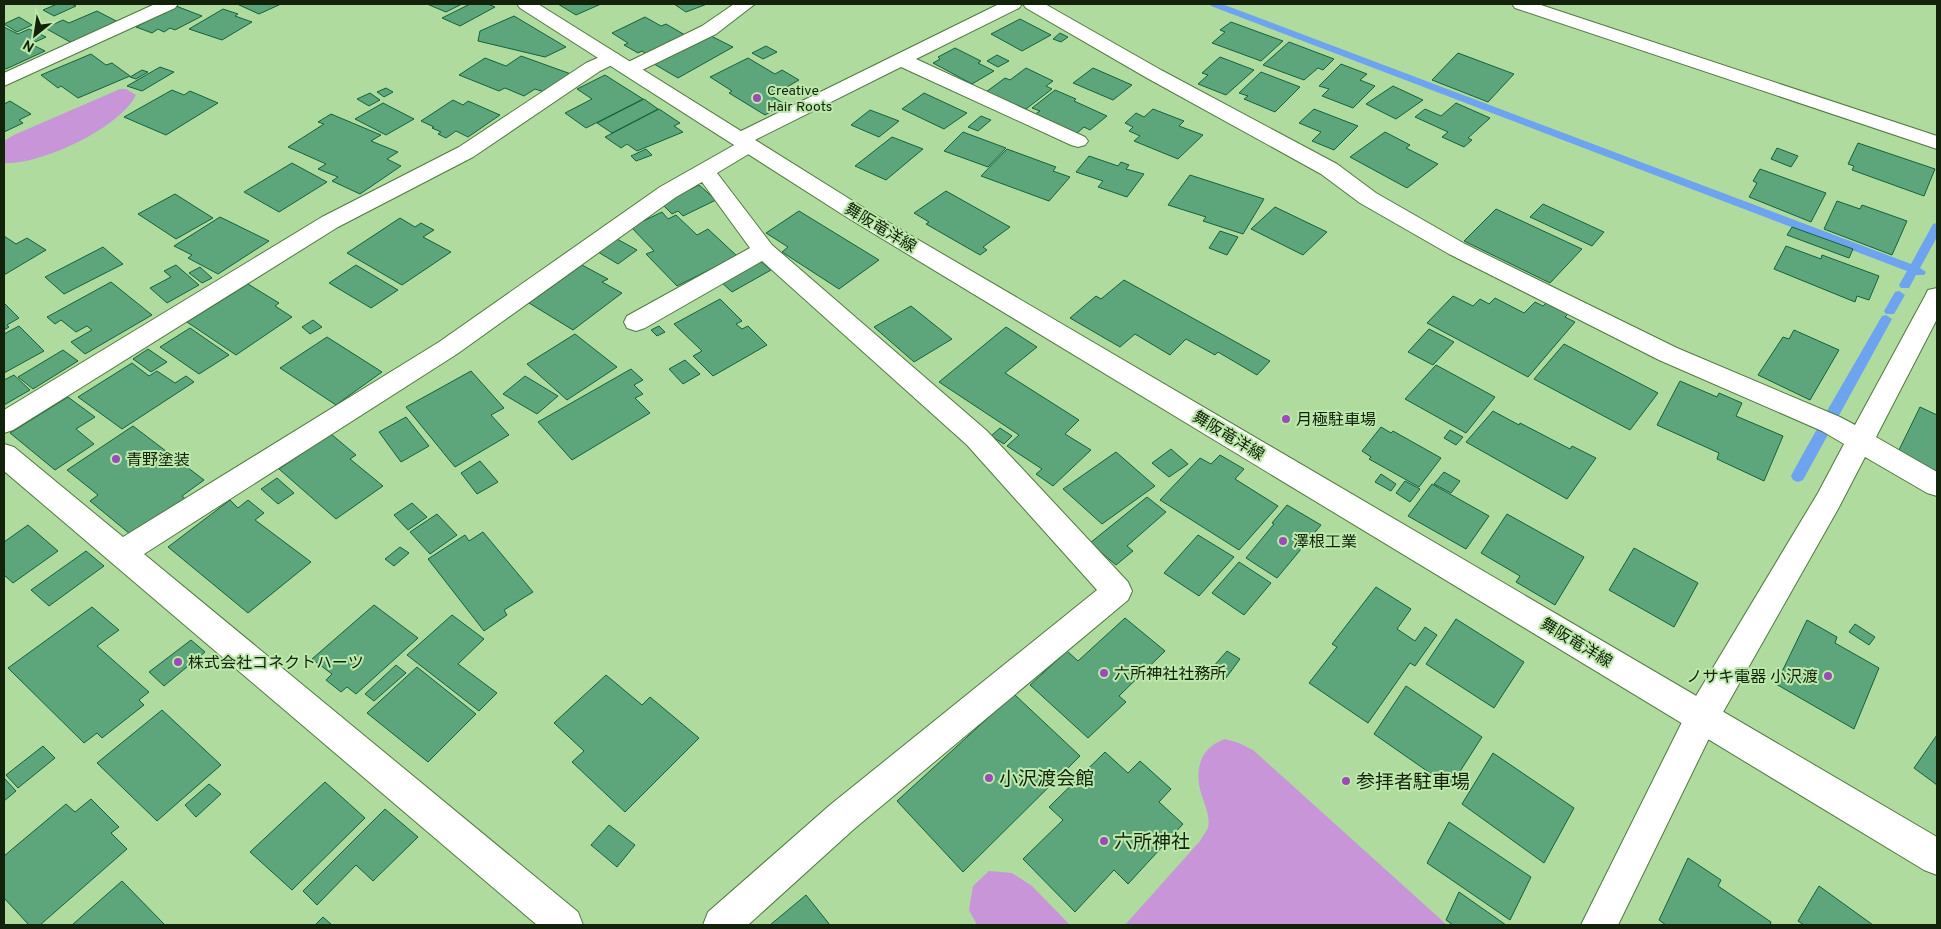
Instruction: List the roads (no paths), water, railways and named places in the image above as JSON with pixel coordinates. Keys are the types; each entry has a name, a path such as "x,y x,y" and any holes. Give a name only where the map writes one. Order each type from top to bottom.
{"street":[{"path":"131,4 149,13"},
{"path":"4,80 169,4"},
{"name":"舞阪竜洋線","path":"526,4 856,213 1937,857"},
{"path":"4,423 330,222 466,152 593,67 620,63 709,30 746,4"},
{"path":"122,554 144,538 448,348 668,192 703,172 745,142 902,58 1013,4"},
{"path":"1032,4 1154,74 1329,168 1368,198 1457,249 1668,354 1830,424 1937,485"},
{"path":"1521,4 1937,143"},
{"path":"902,58 917,68 1078,141"},
{"path":"703,172 713,180 764,250 977,438 1117,591 842,817 721,925"},
{"path":"636,322 764,250"},
{"path":"1599,925 1702,717 1828,501 1937,296"},
{"path":"4,455 565,925"}],"waterway":[{"path":"1214,4 1914,270"},
{"path":"1914,270 1937,227"},
{"path":"1905,285 1914,270"},
{"path":"1914,270 1920,272"},
{"path":"1890,311 1899,295"},
{"path":"1832,415 1886,319"},
{"path":"1798,476 1823,431"}],"place":[{"name":"Creative Hair Roots","path":"757,98"},
{"name":"月極駐車場","path":"1286,419"},
{"name":"青野塗装","path":"116,459"},
{"name":"澤根工業","path":"1283,541"},
{"name":"株式会社コネクトハーツ","path":"178,662"},
{"name":"六所神社社務所","path":"1104,673"},
{"name":"ノサキ電器 小沢渡","path":"1828,676"},
{"name":"小沢渡会館","path":"989,778"},
{"name":"参拝者駐車場","path":"1346,781"},
{"name":"六所神社","path":"1104,841"}]}
